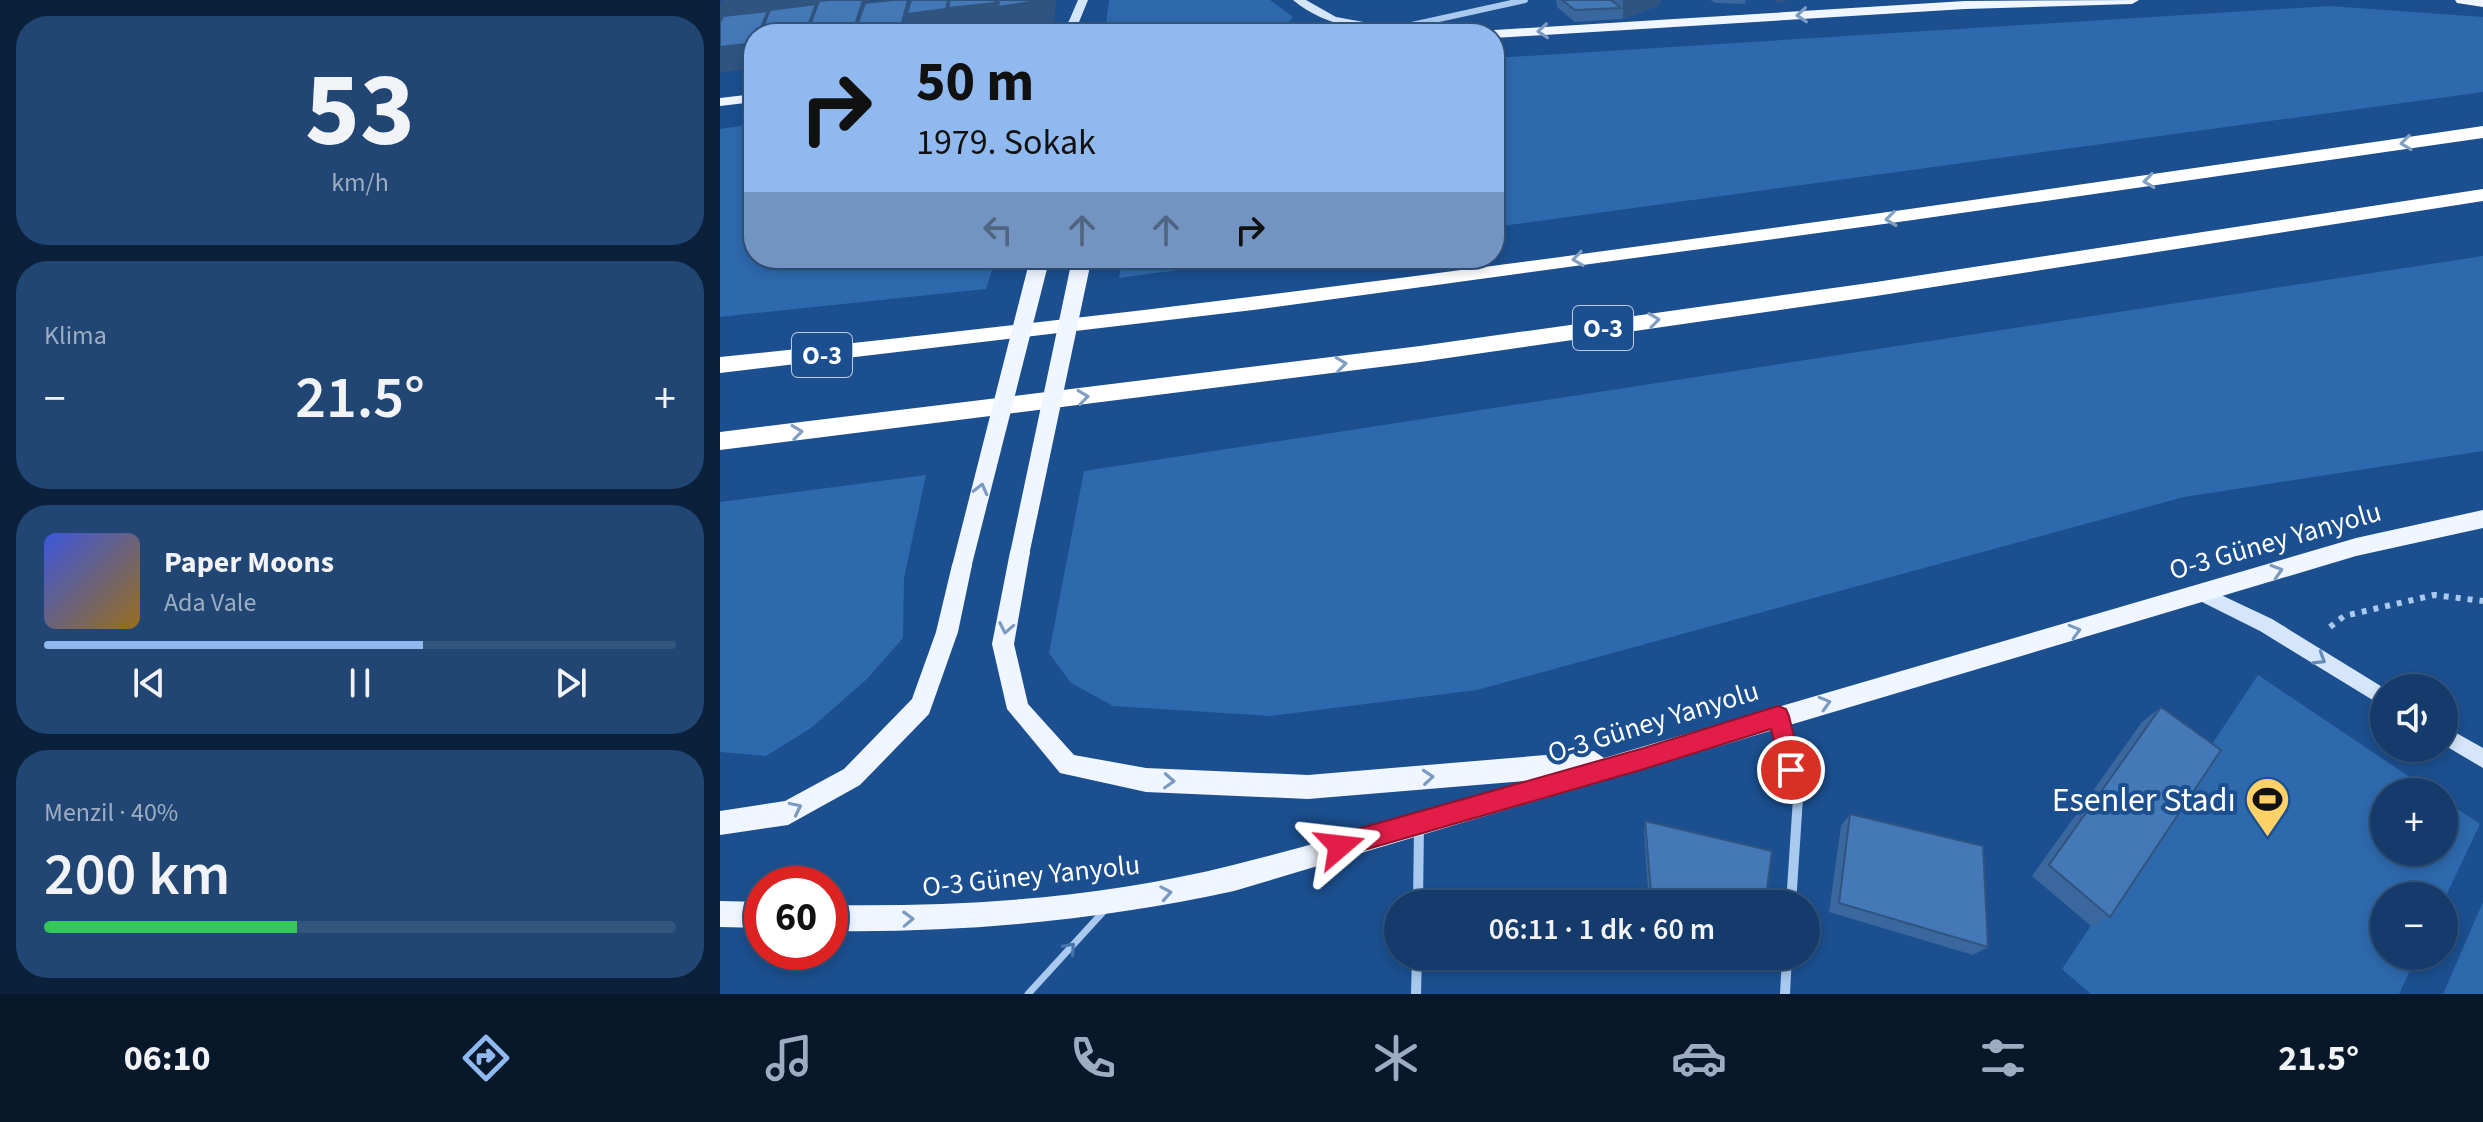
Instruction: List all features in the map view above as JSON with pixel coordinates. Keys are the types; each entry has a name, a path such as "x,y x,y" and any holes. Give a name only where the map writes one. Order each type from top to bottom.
{"highway":[{"name":"O-3","path":"720,365 1165,315 1938,212 2483,132"},
{"name":"O-3","path":"720,441 1436,352 1876,289 2483,195"}],"main road":[{"path":"1072,24 1083,0"},
{"path":"1298,0 1333,20 1352,24"},
{"path":"1504,33 1962,2 2132,0"},
{"path":"2462,0 2483,3"},
{"path":"720,102 744,99"},
{"path":"720,823 788,813 852,777 921,706 947,632 1037,268"},
{"path":"1080,268 1003,644 1018,709 1068,765 1146,780 1308,787 1644,759"},
{"name":"O-3 Güney Yanyolu","path":"848,918 905,920 1112,902 1234,878 2356,547 2483,519"},
{"path":"2202,594 2266,625 2370,689"},
{"path":"2458,744 2483,759"},
{"path":"720,914 744,915"}],"street":[{"path":"1420,24 1525,0"},
{"path":"1778,716 1798,798 1792,890"},
{"path":"1418,890 1419,822"},
{"path":"1416,994 1417,970"},
{"path":"1785,994 1786,970"}],"lane":[{"path":"1028,994 1112,902"}],"path":[{"path":"2326,635 2331,624 2344,616 2434,595 2483,601"}],"shaded area":[{"path":"1109,0 1270,0 1293,17 1288,23 1273,24 1106,24"},
{"path":"2329,6 2483,17 2483,92 1504,226 1504,57"},
{"path":"744,125 744,268 993,268 986,289 720,317 720,129"},
{"path":"2483,256 2483,451 2184,497 1477,690 1270,716 1113,706 1071,683 1049,653 1084,471"},
{"path":"1121,268 1194,268 1119,278"},
{"path":"926,475 904,578 903,638 867,679 811,728 766,756 720,752 720,502"},
{"name":"Esenler Stadı","path":"2258,675 2370,750 2370,762 2387,762 2411,778 2370,778 2370,866 2458,866 2458,809 2480,824 2453,882 2370,882 2370,970 2410,970 2399,994 2091,994 2062,969"},
{"path":"2483,902 2483,994 2443,994 2453,970 2458,970 2458,960"}],"building":[{"path":"863,0 855,24 811,24 819,1"},
{"path":"908,0 902,24 858,24 865,3"},
{"path":"911,0 948,0 946,9 907,14"},
{"path":"950,0 995,0 995,3 948,8"},
{"path":"999,0 1043,0 998,7"},
{"path":"1562,0 1611,0 1621,8 1575,10"},
{"path":"816,4 809,24 764,24 770,10"},
{"path":"768,11 762,24 744,24 744,44 720,47 723,16"},
{"path":"2161,707 2221,750 2110,917 2049,865"},
{"path":"1850,814 1983,846 1988,947 1839,903"},
{"path":"1645,821 1772,851 1767,890 1651,890"}],"place":[{"name":"Esenler Stadı","path":"2267,838"}],"route":[{"path":"1340,846 1644,759 1778,716 1791,770"}]}
